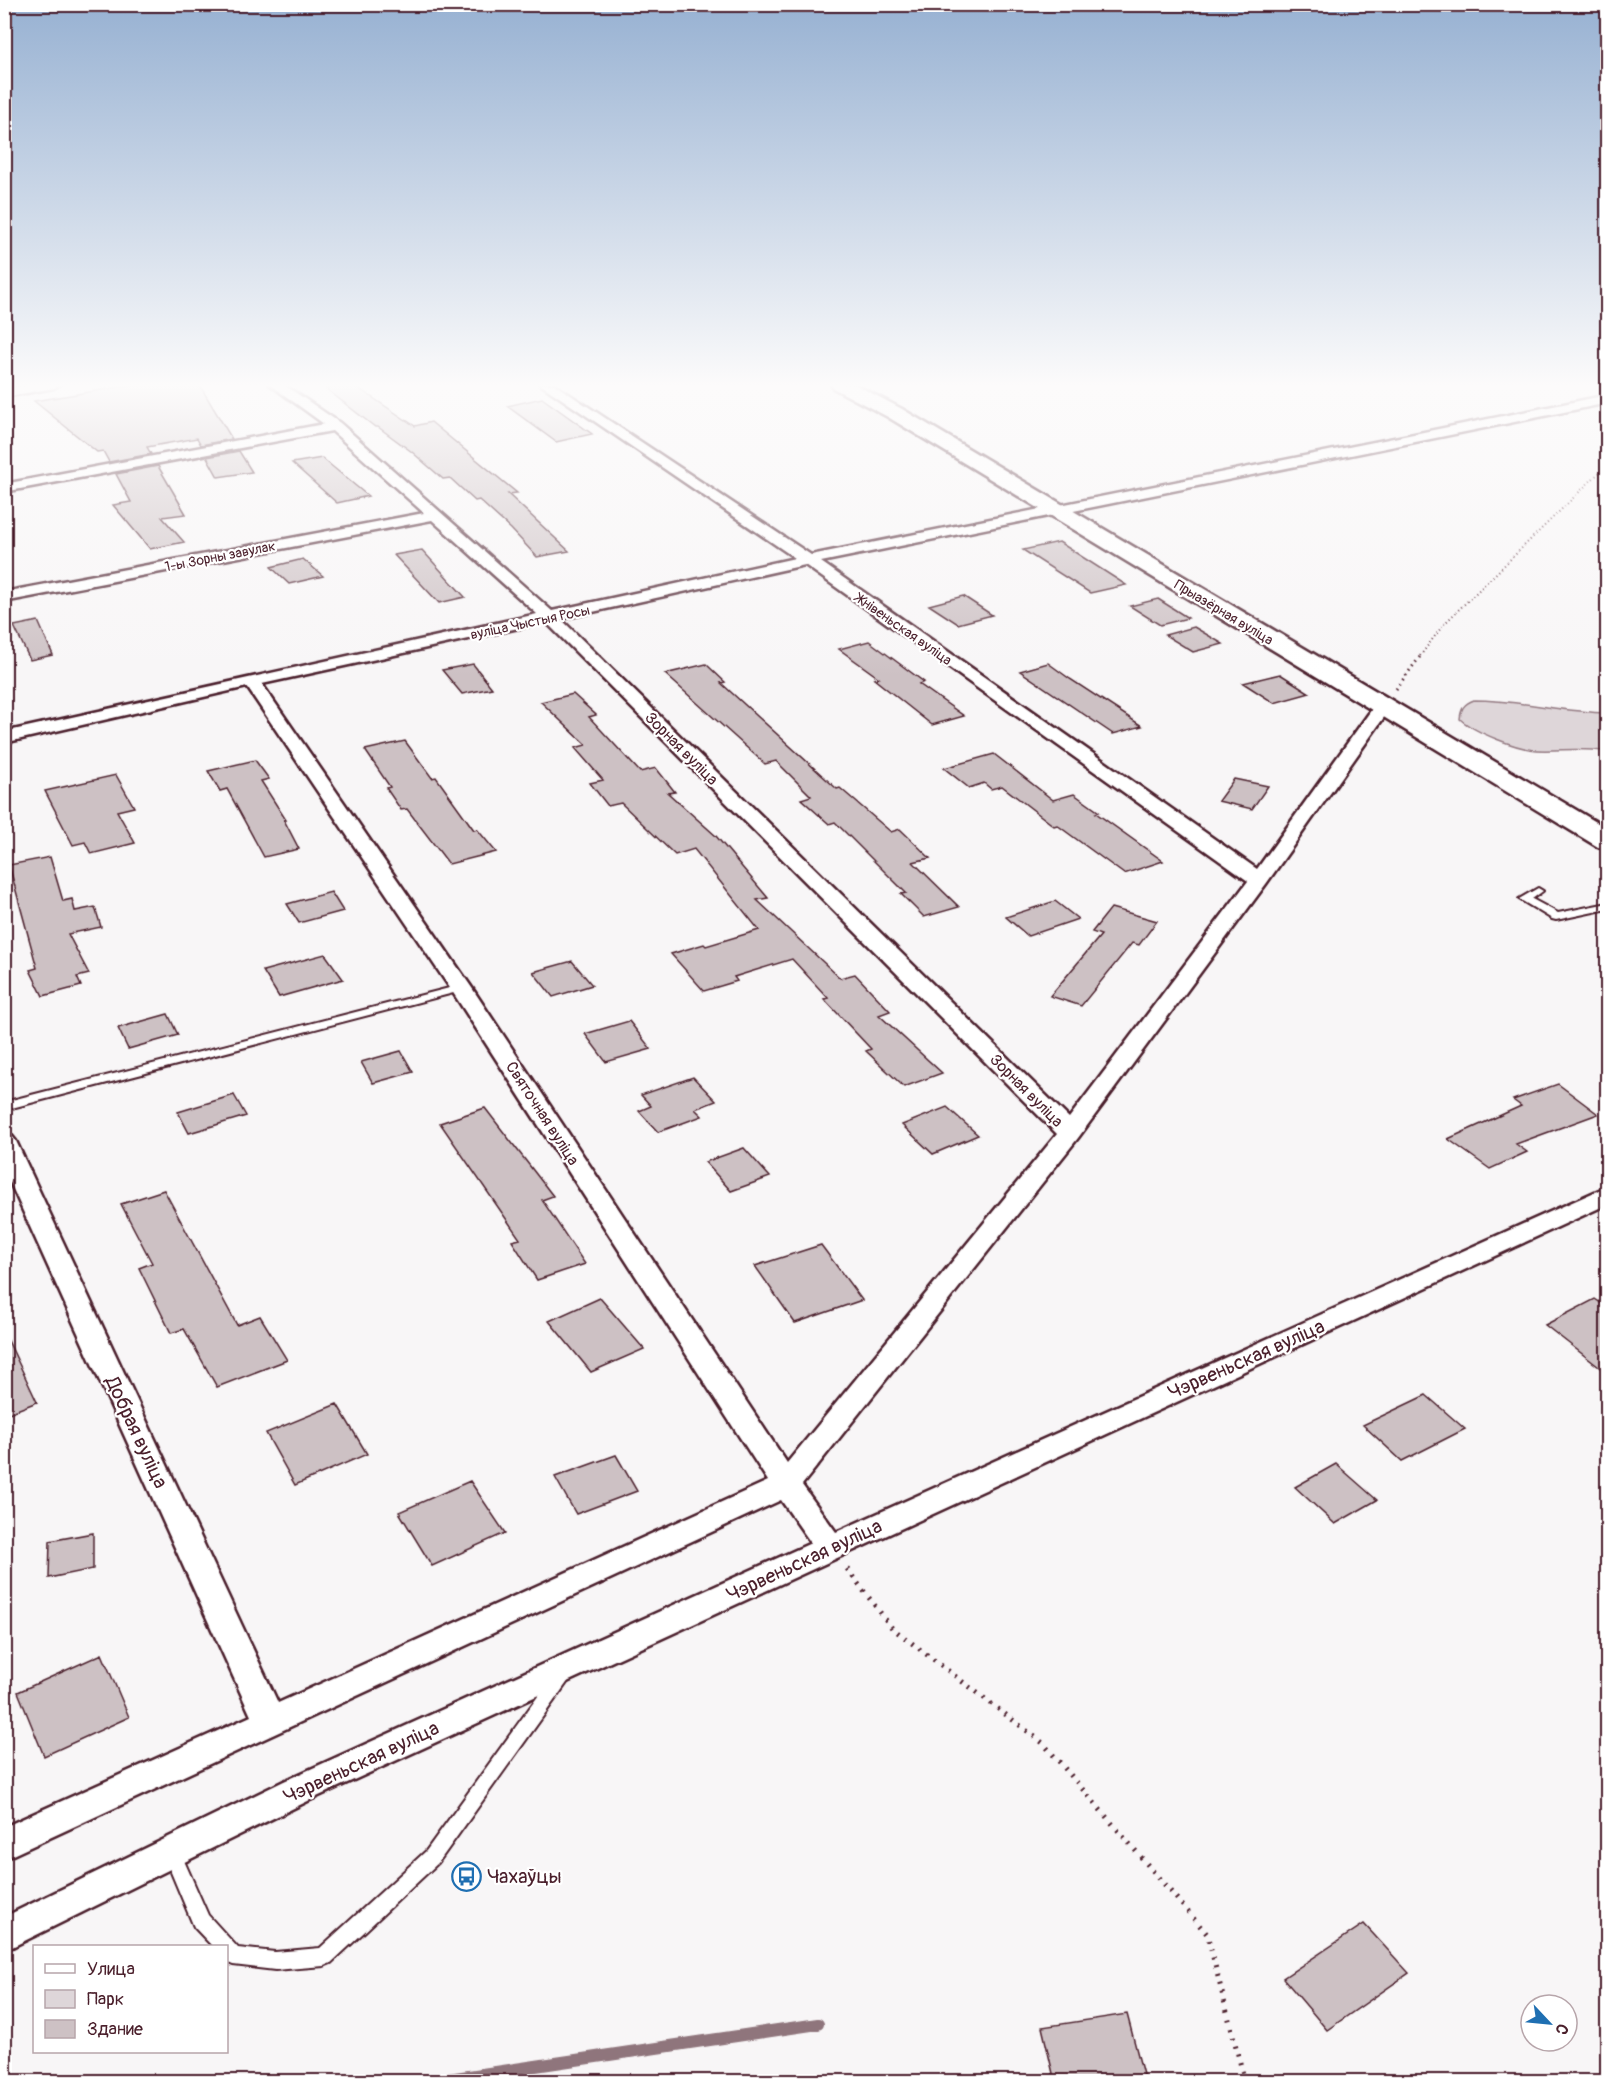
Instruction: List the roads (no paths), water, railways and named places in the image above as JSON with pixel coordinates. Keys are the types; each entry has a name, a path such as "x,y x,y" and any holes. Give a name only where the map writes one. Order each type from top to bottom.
{"street":[{"path":"4,488 40,481"},
{"name":"Зорная вуліца","path":"397,481 550,617 1070,1133"},
{"name":"Жнівеньская вуліца","path":"691,481 808,560 1259,880"},
{"name":"Прыазёрная вуліца","path":"1007,481 1608,841"},
{"name":"вуліца Чыстыя Росы","path":"4,738 251,681 808,560 1202,481"},
{"name":"1-ы Зорны завулак","path":"4,597 435,515"},
{"name":"Святочная вуліца","path":"251,681 461,988 786,1485 831,1548"},
{"path":"4,1844 786,1485 1070,1133 1259,880 1383,706"},
{"name":"Добрая вуліца","path":"4,1142 270,1722"},
{"name":"Чэрвеньская вуліца","path":"4,1935 296,1791 1608,1194"}],"lane":[{"path":"1538,891 1524,899 1556,917 1608,906"},
{"path":"4,1106 461,988"},
{"path":"228,1951 233,1956 275,1961 324,1957 432,1857 569,1667"},
{"path":"172,1853 201,1921 222,1945"}],"waterway":[{"path":"428,2082 818,2024"}],"place":[{"name":"Чахаўцы","path":"466,1876"}]}
